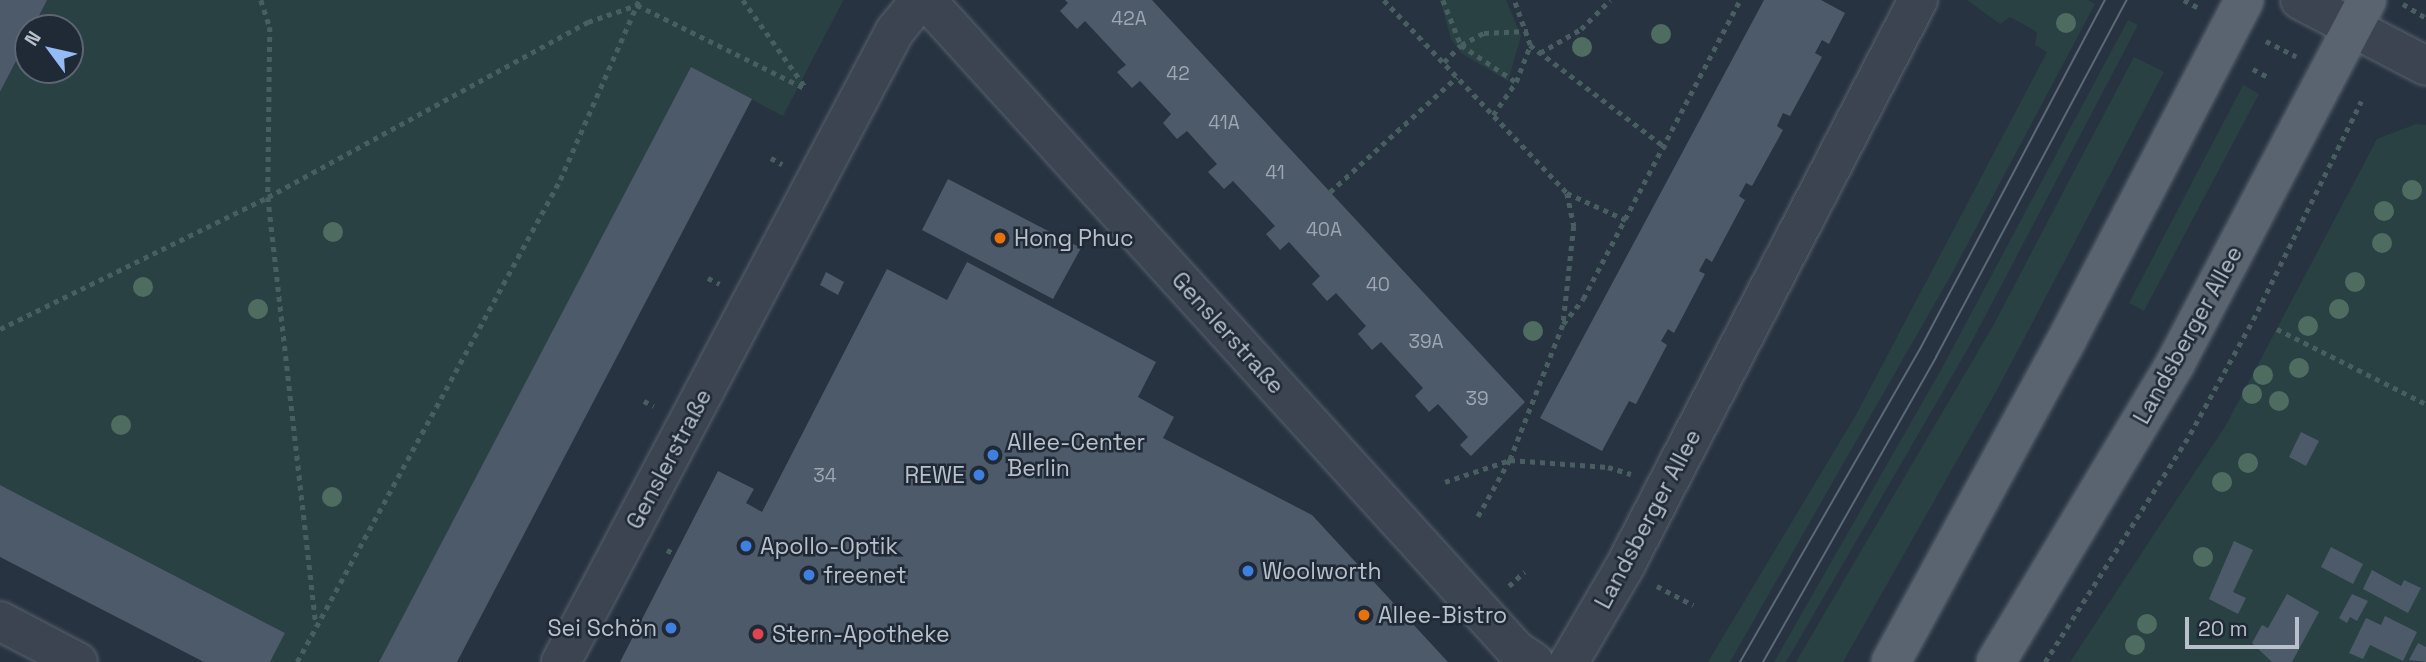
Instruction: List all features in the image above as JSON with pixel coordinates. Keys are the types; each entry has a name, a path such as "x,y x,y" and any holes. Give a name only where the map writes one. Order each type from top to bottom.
{"main road":[{"path":"1891,662 2064,345 2244,0"},
{"name":"Landsberger Allee","path":"1996,662 2176,362 2360,14"}],"street":[{"name":"Genslerstraße","path":"561,662 895,31 920,0"},
{"name":"Genslerstraße","path":"926,0 1516,650 1534,662"},
{"name":"Landsberger Allee","path":"1569,662 1624,568 1918,0"},
{"path":"2300,0 2360,14 2426,66"},
{"path":"0,621 78,662"}],"path":[{"path":"261,0 270,27 268,197 316,625"},
{"path":"0,329 268,197 588,22 638,2 806,89 743,0"},
{"path":"1384,0 1567,193 1626,220"},
{"path":"1443,0 1461,45 1516,82"},
{"path":"1493,115 1516,82 1530,45 1528,31 1514,0"},
{"path":"1541,53 1581,29 1610,0"},
{"path":"1563,325 1583,299 1666,148 1740,0"},
{"path":"2396,0 2426,18"},
{"path":"297,662 560,180 638,2"},
{"path":"1444,62 1461,45 1484,33 1528,31"},
{"path":"1530,45 1666,148"},
{"path":"2253,69 2268,77"},
{"path":"1331,192 1457,77"},
{"path":"2045,662 2190,433 2346,135"},
{"path":"1478,517 1510,460 1563,325 1574,226 1567,193"},
{"path":"2277,329 2426,404"},
{"path":"1445,482 1510,460 1608,467 1638,475"},
{"path":"667,550 675,554"},
{"path":"1411,622 1421,614"}],"green space":[{"path":"47,0 843,0 783,116 692,68 379,662 270,662 285,633 0,485 0,92 14,65 14,84 84,84 84,14 40,14"},
{"path":"1440,0 1506,0 1521,36 1508,81 1461,53 1451,39"},
{"path":"1967,0 2088,0 2095,4 1951,275 1730,662 1708,662 1857,413 2047,52 2035,45 2037,32 2010,17 2000,24"},
{"path":"2128,20 2138,25 1970,345 1786,662 1774,662 1942,368"},
{"path":"2134,57 2164,72 1998,388 1843,662 1796,662 1993,326"},
{"path":"2243,85 2259,94 2144,311 2129,303"},
{"path":"2416,124 2426,125 2426,662 2070,662 2226,425 2377,139"}],"building":[{"path":"0,0 47,0 40,14 14,14 14,65 0,92"},
{"path":"1065,0 1152,0 1525,402 1471,456 1460,445 1468,437 1438,404 1429,412 1415,396 1423,388 1381,342 1372,350 1358,334 1366,326 1336,293 1327,301 1312,284 1320,276 1289,242 1280,250 1266,234 1275,226 1233,181 1224,189 1208,172 1217,164 1187,131 1177,139 1163,123 1171,114 1140,81 1132,88 1117,72 1126,65 1085,21 1077,29 1060,11 1068,3"},
{"path":"1764,0 1821,0 1845,13 1829,44 1822,40 1815,53 1822,57 1790,116 1783,113 1777,126 1783,130 1752,186 1746,183 1739,196 1745,200 1712,262 1706,258 1699,271 1705,274 1674,333 1668,329 1661,341 1667,345 1636,404 1629,401 1602,451 1540,418"},
{"path":"691,67 752,99 457,662 379,662"},
{"path":"948,179 1081,248 1053,299 922,230"},
{"name":"Allee-Center Berlin","path":"967,262 1156,362 1138,397 1174,417 1163,438 1312,515 1448,662 620,662 718,471 754,489 746,503 762,512 887,269 947,300"},
{"path":"826,272 844,282 838,295 820,285"},
{"path":"2301,432 2319,441 2306,466 2289,457"},
{"path":"0,485 285,633 270,662 204,662 0,557"},
{"path":"2234,541 2253,550 2233,592 2246,598 2238,614 2209,599"},
{"path":"2331,547 2363,564 2353,584 2321,567"},
{"path":"2372,570 2401,586 2404,580 2421,588 2408,613 2363,589"},
{"path":"2287,594 2319,612 2292,662 2272,662 2252,643 2262,625 2268,628"},
{"path":"2352,594 2368,601 2357,621 2350,617 2347,623 2339,618"},
{"path":"2385,616 2417,632 2403,661 2370,645 2363,659 2349,653 2366,618 2381,625"},
{"path":"2418,643 2426,647 2426,662 2409,660"}],"tram line":[{"path":"1740,662 1920,349 2105,0"},
{"path":"1763,662 1936,357 2127,0"}],"place":[{"name":"Hong Phuc","path":"1000,238"},
{"name":"Allee-Center Berlin","path":"993,455"},
{"name":"REWE","path":"979,475"},
{"name":"Apollo-Optik","path":"746,546"},
{"name":"Woolworth","path":"1248,571"},
{"name":"freenet","path":"809,575"},
{"name":"Allee-Bistro","path":"1364,615"},
{"name":"Sei Schön","path":"671,628"},
{"name":"Stern-Apotheke","path":"758,634"}]}
